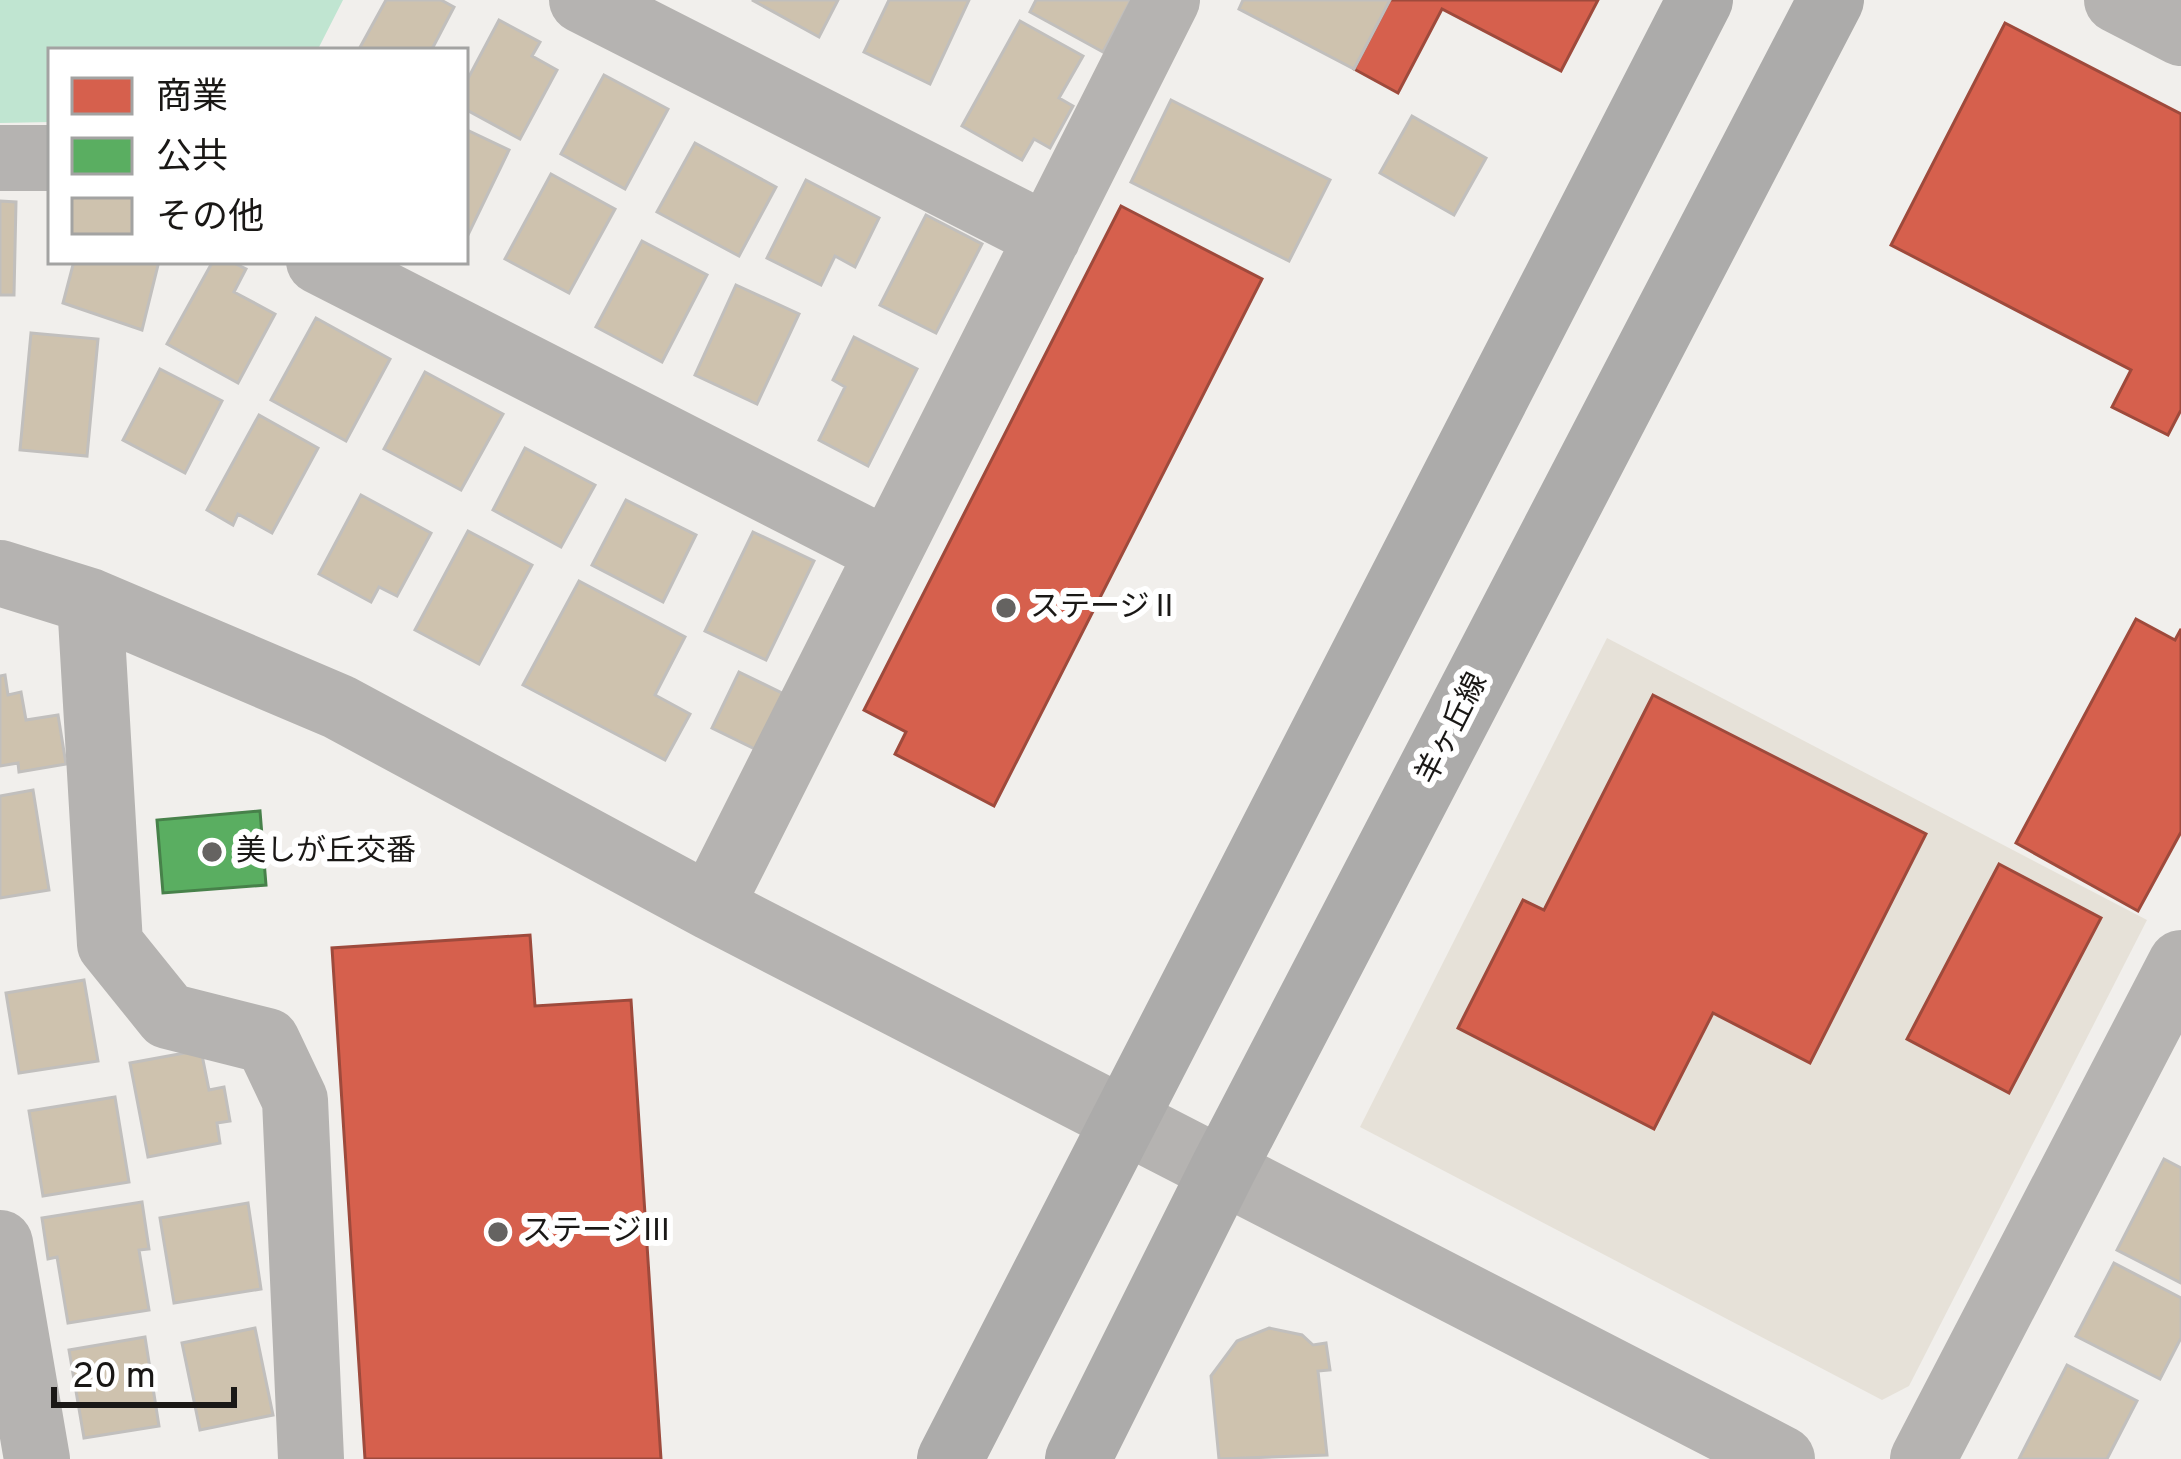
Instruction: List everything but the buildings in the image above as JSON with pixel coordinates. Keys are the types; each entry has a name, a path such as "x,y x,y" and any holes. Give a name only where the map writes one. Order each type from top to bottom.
{"main road":[{"path":"950,1459 1700,0"},
{"name":"羊ヶ丘線","path":"1078,1459 1223,1168 1832,0"}],"street":[{"path":"582,0 1048,237"},
{"path":"710,907 885,550 1167,0"},
{"path":"2117,0 2181,33"},
{"path":"0,158 48,158"},
{"path":"325,264 885,550"},
{"path":"0,573 90,602 339,707 710,907 1782,1459"},
{"path":"90,602 110,944 167,1016 267,1041 296,1100 310,1459"},
{"path":"1923,1459 2181,963"},
{"path":"0,1243 37,1459"}],"shaded area":[{"path":"1607,638 2147,920 1909,1386 1882,1400 1360,1127"}],"green space":[{"path":"0,0 343,0 319,48 48,48 48,122 0,123"}],"place":[{"name":"ステージⅡ","path":"1006,608"},
{"name":"美しが丘交番","path":"212,852"},
{"name":"ステージⅢ","path":"498,1232"}]}
